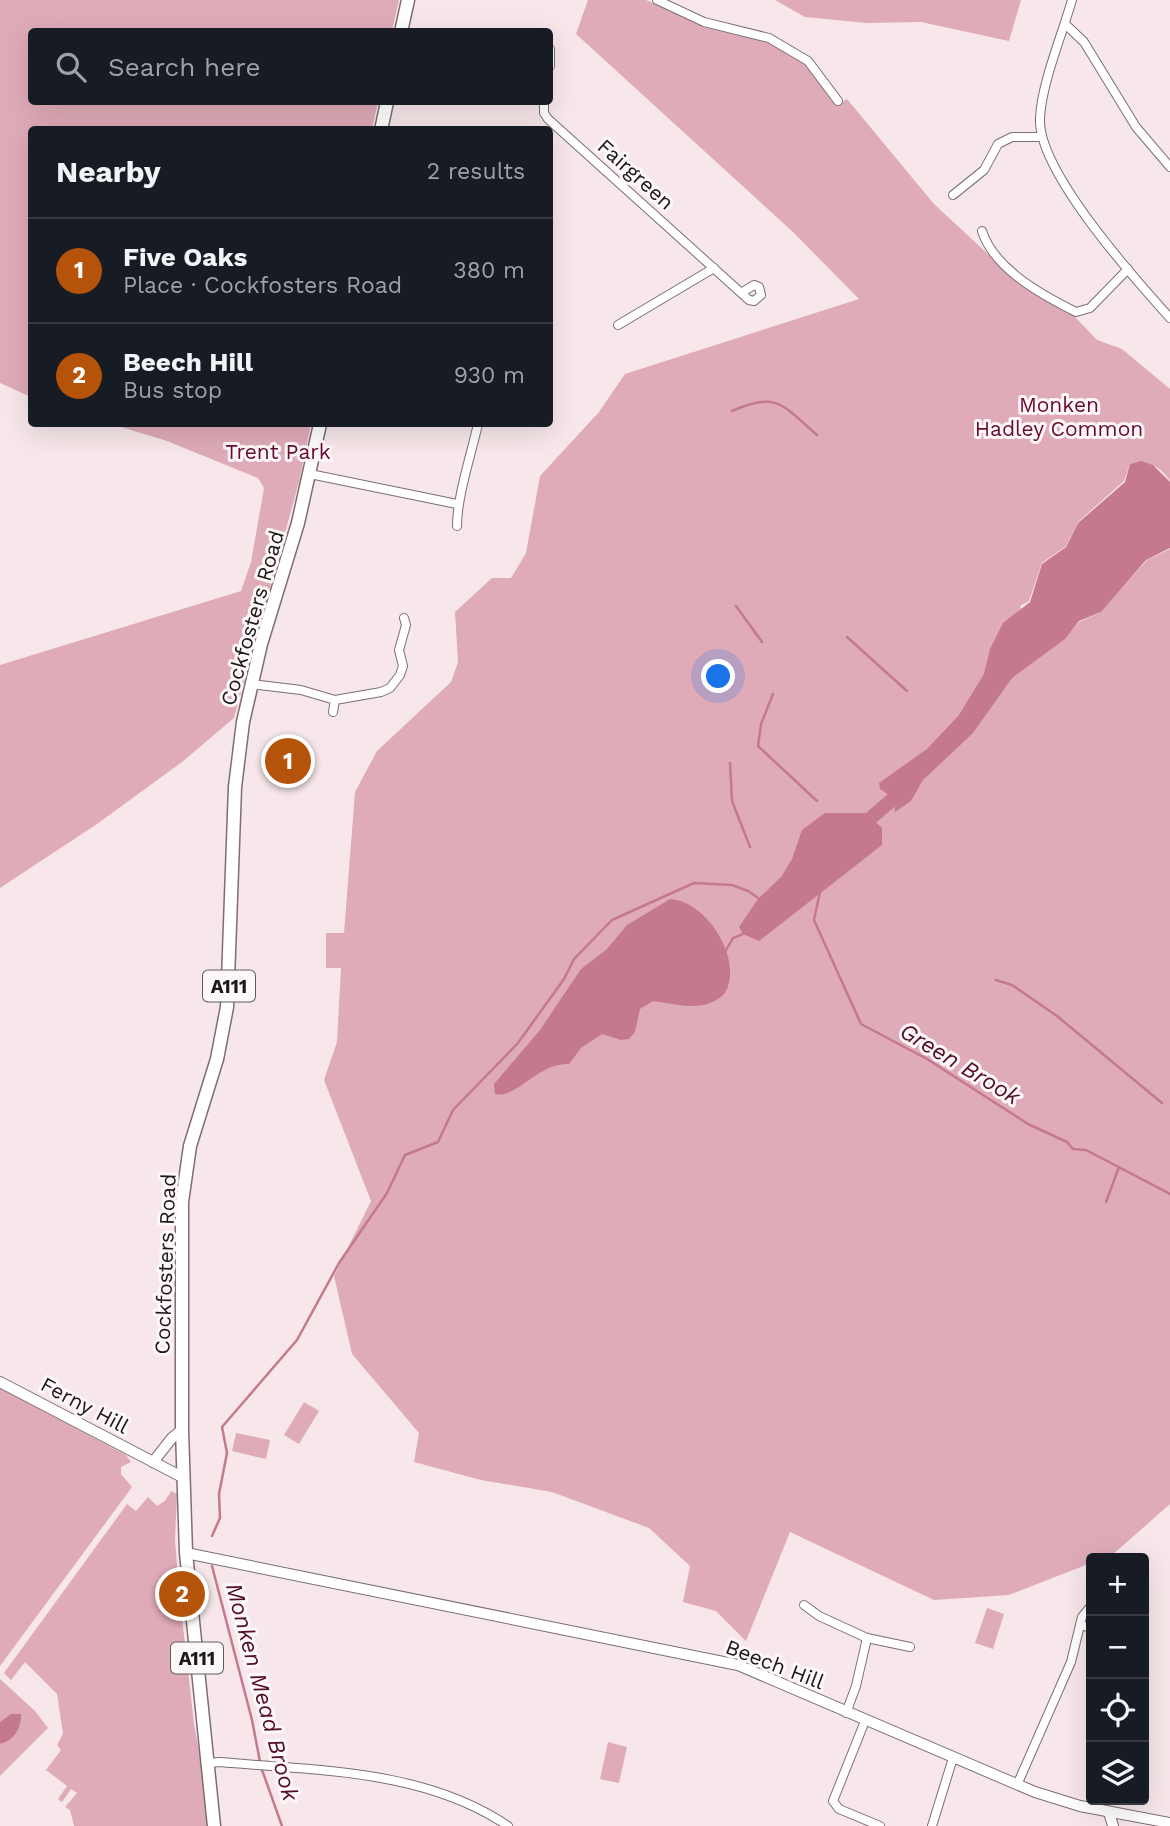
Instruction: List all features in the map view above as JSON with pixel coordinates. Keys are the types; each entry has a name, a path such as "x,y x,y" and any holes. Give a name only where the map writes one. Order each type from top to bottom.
{"main road":[{"path":"402,28 408,0"},
{"path":"382,126 386,105"},
{"name":"Cockfosters Road","path":"214,1826 186,1553 182,1430 182,1202 190,1146 217,1059 227,1007 235,787 251,684 310,474 319,427"}],"street":[{"path":"657,0 704,22 769,38 808,61 838,102"},
{"path":"1072,0 1041,102 1041,137 1052,166 1128,269 1170,318"},
{"path":"1065,24 1084,42 1136,127 1170,167"},
{"name":"Fairgreen","path":"544,105 544,113 548,119 741,293"},
{"path":"953,195 984,170 998,144 1013,137 1041,137"},
{"path":"982,231 987,246 1000,262 1060,304 1076,312 1090,308 1128,269"},
{"path":"618,325 714,268"},
{"path":"457,526 457,504 463,493 477,427"},
{"path":"310,474 457,504"},
{"path":"251,684 301,690 335,700 381,692 397,681 402,666 399,650 406,625 404,618"},
{"path":"333,712 335,700"},
{"name":"Ferny Hill","path":"0,1382 184,1478"},
{"path":"153,1462 182,1430"},
{"name":"Beech Hill","path":"186,1553 729,1663 1056,1800 1170,1823"},
{"path":"804,1605 819,1616 867,1638 910,1647"},
{"path":"1017,1785 1070,1662 1080,1625 1086,1615"},
{"path":"1080,1625 1086,1627"},
{"path":"846,1713 856,1686 867,1638"},
{"path":"865,1721 833,1801 839,1809 880,1826"},
{"path":"932,1826 953,1758"},
{"path":"208,1763 276,1767 412,1784 456,1797 508,1826"},
{"path":"1110,1812 1113,1826"}],"green space":[{"path":"0,0 399,0 393,28 28,28 28,105 377,105 373,126 28,126 28,396 0,383"},
{"name":"Monken Hadley Common","path":"588,0 646,0 703,25 770,41 806,63 837,105 847,99 934,204 1016,280 1075,317 1097,340 1122,349 1170,389 1170,481 1153,465 1142,462 1130,464 1124,481 1078,522 1066,546 1042,563 1029,601 1020,606 1026,623 1064,639 1079,622 1099,613 1147,560 1170,549 1170,1504 1114,1553 1086,1553 1086,1565 1009,1595 934,1600 790,1532 746,1641 716,1611 683,1602 690,1566 649,1528 552,1492 481,1480 414,1462 419,1433 352,1354 334,1276 371,1201 324,1080 337,1042 341,968 326,968 326,933 344,933 355,792 377,751 451,682 458,662 455,612 492,578 511,578 526,553 540,476 599,412 625,374 859,299 793,232 576,34"},
{"path":"775,0 1021,0 1009,41 921,22 866,23 805,17"},
{"name":"Trent Park","path":"121,427 310,427 299,482 234,718 182,762 97,824 0,888 0,665 241,591 251,562 264,488 258,478 167,441"},
{"path":"0,1388 126,1455 131,1462 121,1467 121,1474 132,1487 0,1666"},
{"path":"304,1402 319,1411 299,1444 284,1435"},
{"path":"236,1433 270,1440 266,1459 232,1451"},
{"path":"171,1491 177,1494 175,1541 194,1724 213,1826 74,1826 70,1810 65,1807 77,1793 71,1789 62,1802 58,1799 67,1786 46,1770 61,1750 57,1745 63,1734 57,1694 25,1662 11,1680 4,1673 127,1504 136,1511 148,1497 157,1506 165,1501"},
{"path":"987,1608 1004,1614 993,1649 975,1643"},
{"path":"0,1679 35,1711 48,1728 0,1776 0,1744 16,1733 21,1714 0,1722"},
{"path":"608,1742 627,1747 619,1783 600,1779"}],"shaded area":[{"path":"1141,461 1153,465 1170,482 1170,548 1146,560 1101,612 1079,621 1065,639 1012,678 973,733 923,780 911,801 895,812 894,798 880,789 879,783 927,749 959,715 984,674 990,649 1003,623 1030,602 1042,564 1066,547 1078,523 1125,482 1130,464"},
{"path":"825,813 866,813 882,828 882,845 759,941 743,934 739,927 758,899 781,877 792,859 802,830"},
{"path":"670,899 684,902 697,910 719,934 730,965 730,980 725,993 709,1004 700,1006 653,1001 640,1009 635,1032 629,1039 621,1040 602,1034 581,1048 569,1064 547,1069 511,1091 495,1094 494,1084 540,1030 581,969 607,949 627,925"},
{"path":"11,1714 21,1714 18,1729 13,1737 0,1744 0,1722"}],"waterway":[{"path":"732,411 760,402 779,404 817,435"},
{"path":"736,606 762,642"},
{"path":"847,637 907,691"},
{"path":"773,694 761,724 758,746 817,801"},
{"path":"730,763 732,801 750,847"},
{"path":"872,817 894,798"},
{"name":"Monken Mead Brook","path":"212,1536 220,1518 219,1494 227,1453 222,1427 297,1340 339,1263 387,1193 405,1155 438,1142 453,1110 518,1043 564,979 574,959 612,920 694,883 732,885 761,900"},
{"name":"Green Brook","path":"820,892 814,920 861,1024 927,1059 1028,1124 1067,1142 1073,1149 1086,1150 1170,1194"},
{"path":"725,952 733,938 743,934"},
{"path":"996,980 1012,985 1057,1016 1162,1103"},
{"path":"1106,1202 1119,1167"},
{"name":"Monken Mead Brook","path":"212,1566 252,1720 261,1767 282,1826"}],"place":[{"name":"Five Oaks","path":"288,761"},
{"name":"Beech Hill","path":"182,1594"}]}
